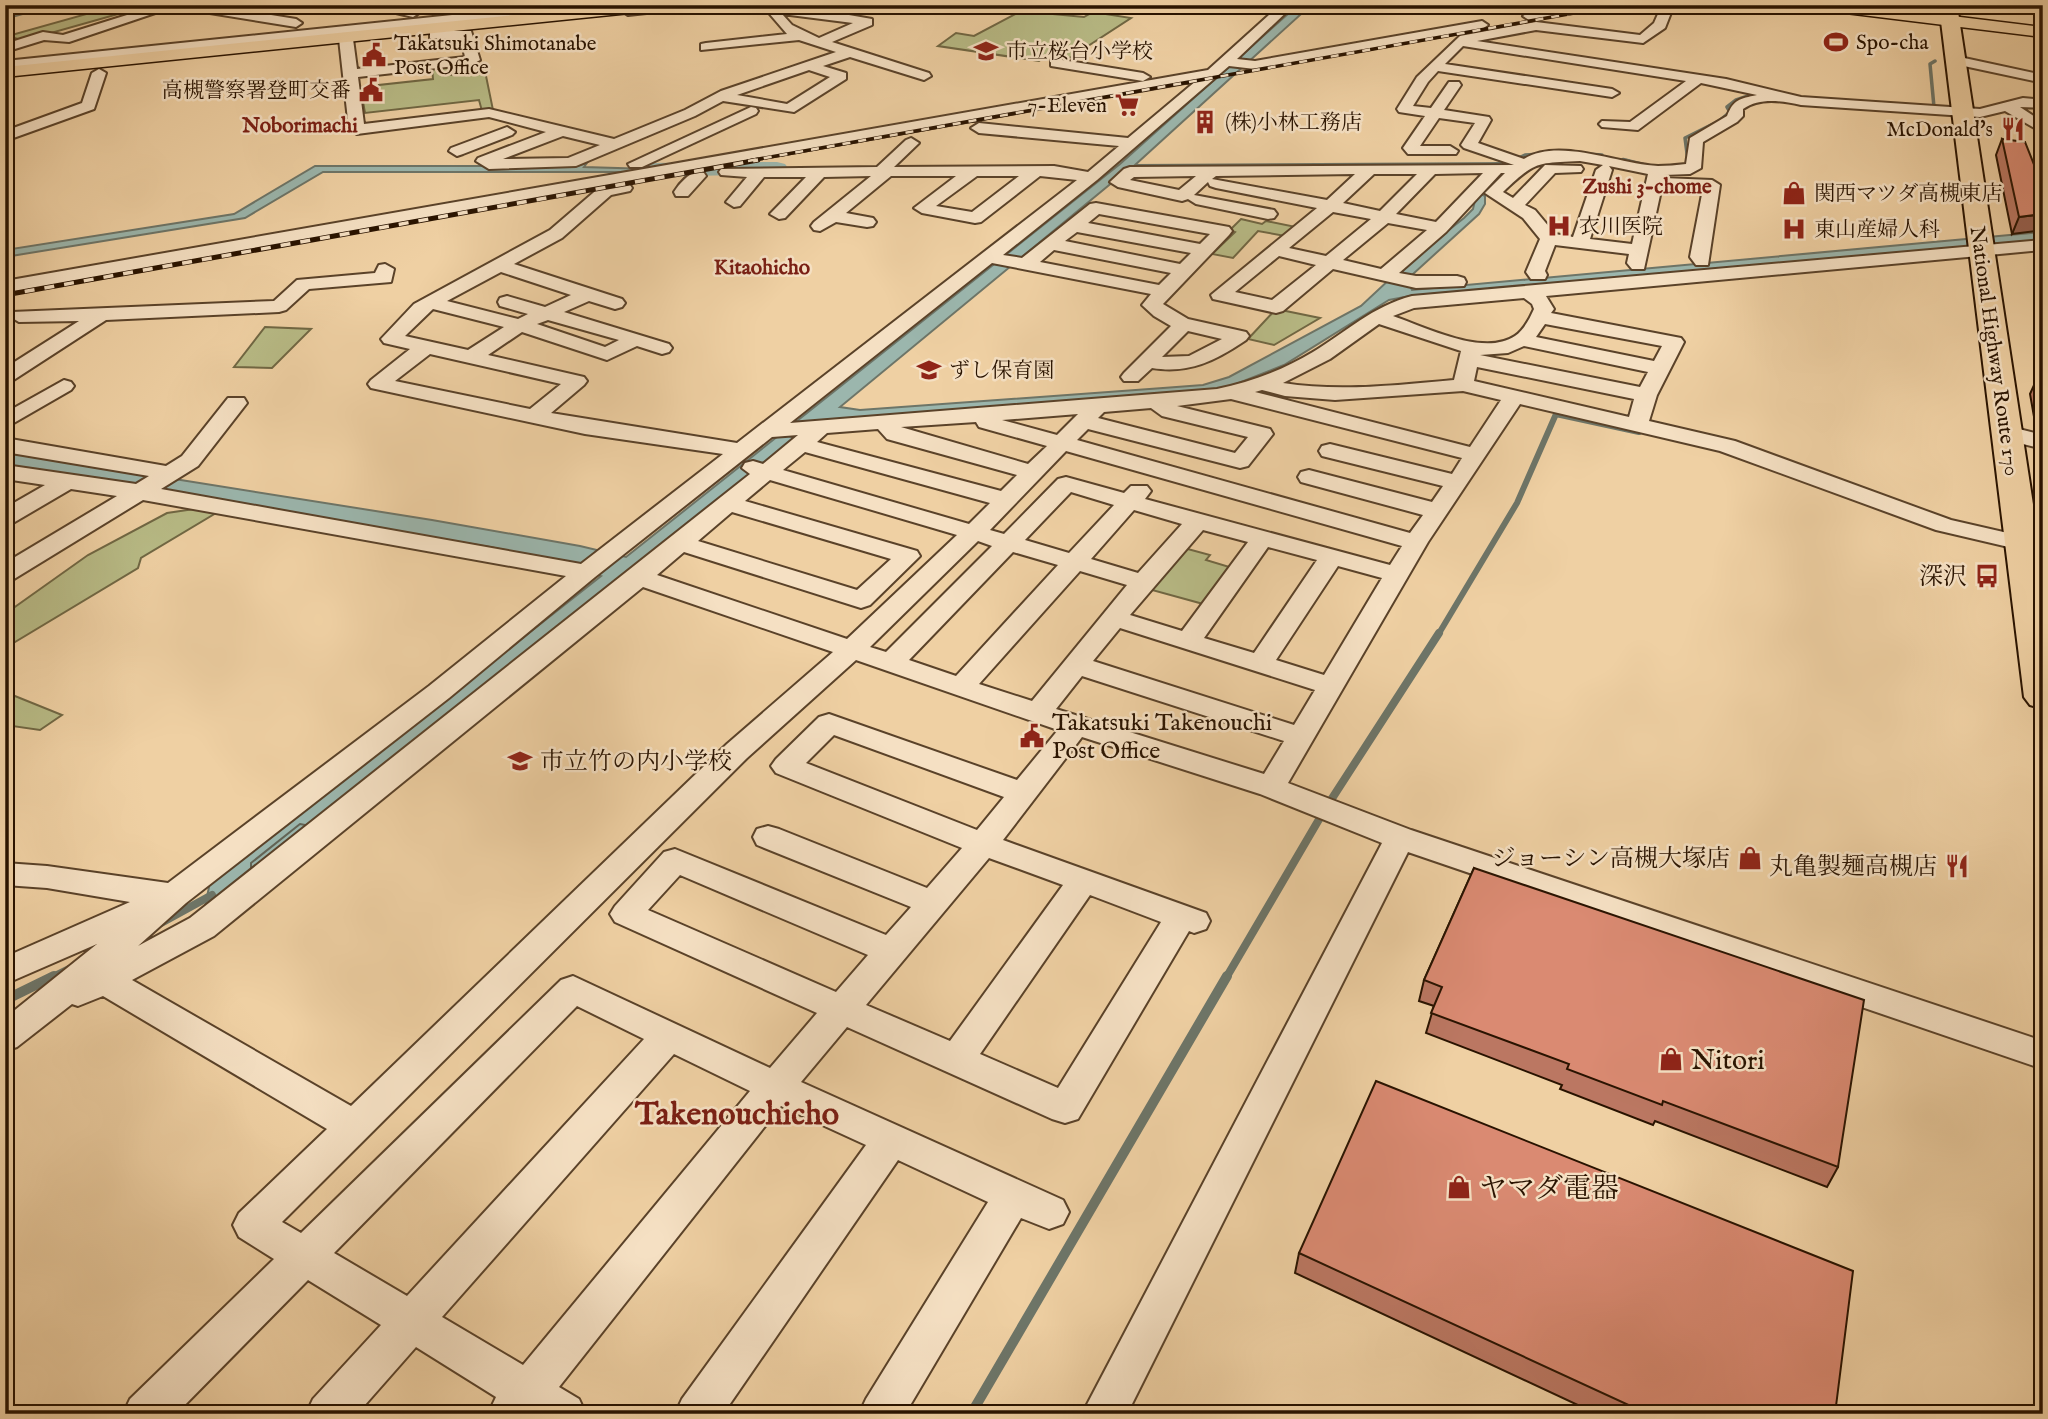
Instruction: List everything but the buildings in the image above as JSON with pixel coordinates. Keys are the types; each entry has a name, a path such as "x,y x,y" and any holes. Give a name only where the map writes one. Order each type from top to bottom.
{"highway":[{"name":"National Highway Route 170","path":"1950,14 2007,433 2032,546 2043,697"}],"main road":[{"path":"5,70 626,5"},
{"path":"5,70 660,5"},
{"path":"1821,5 1950,14"},
{"path":"1846,5 1950,14 2043,30"}],"street":[{"path":"185,5 296,23"},
{"path":"304,5 328,9"},
{"path":"453,5 483,10"},
{"path":"5,70 55,57 528,5"},
{"path":"5,70 352,24 589,5"},
{"path":"5,82 99,73 352,24 684,5"},
{"path":"39,1013 202,927 639,577 726,503 747,464 774,431 992,258 1025,228 1054,209 1100,165 1132,143 1228,62 1288,5"},
{"path":"1228,62 1249,64 1591,5"},
{"path":"1513,164 1469,145 1487,115 1437,114 1404,109 1422,80 1465,39 1536,26 1643,39 1660,25 1668,5"},
{"path":"770,8 787,28 800,36 924,76"},
{"path":"770,8 867,22 818,43"},
{"path":"5,48 43,36 64,39 144,14 171,12"},
{"path":"352,24 351,74 357,129 489,113 615,144"},
{"path":"351,74 473,60 466,34 460,32 352,24"},
{"path":"103,27 149,35"},
{"path":"706,47 800,36"},
{"path":"55,57 64,39"},
{"path":"1460,43 1698,79 1801,101 1962,113 1980,113 2023,102 2043,104"},
{"path":"1493,75 1517,51"},
{"path":"561,131 484,161 489,164 570,163 690,113 848,53"},
{"path":"1553,84 1573,60"},
{"path":"1955,60 2043,79"},
{"path":"1056,63 1163,81"},
{"path":"722,102 789,109 842,76 810,66"},
{"path":"1436,67 1612,93"},
{"path":"1580,242 1613,155 1603,105 1630,69"},
{"path":"5,136 89,106 99,73"},
{"path":"5,288 631,176 687,170 730,159 1211,74"},
{"path":"1607,124 1633,127 1698,79"},
{"path":"1422,80 1499,92"},
{"path":"1076,97 1042,83 1116,90"},
{"path":"1465,87 1437,114 1411,149 1484,150"},
{"path":"1656,176 1690,169 1695,164 1695,142 1698,137 1729,123 1736,116 1736,108 1744,103 1773,96"},
{"path":"534,417 577,381 391,339 421,308 556,234 606,191 631,176 751,111 722,102"},
{"path":"2009,107 2043,129"},
{"path":"584,157 631,176 687,170 819,173 885,169 970,156 1019,132 1033,119"},
{"path":"457,151 530,123"},
{"path":"1069,135 1081,123"},
{"path":"813,128 836,131 847,138"},
{"path":"1019,132 1132,143"},
{"path":"730,159 761,137"},
{"path":"867,222 826,221 911,143"},
{"path":"970,156 1036,171 1100,165"},
{"path":"970,156 922,208 1025,228"},
{"path":"1268,214 1118,182 1130,172 1207,175 1307,170 1428,169 1513,164 1536,158 1580,156 1656,176 1712,185 1699,257 1702,261"},
{"path":"1513,164 1493,193 1529,214 1549,239 1580,242 1638,258 1702,261 1980,243 2043,245"},
{"path":"1388,275 1513,164"},
{"path":"1516,204 1551,168 1607,165"},
{"path":"1369,170 1330,206 1220,295 1276,307 1384,217 1429,172 1428,169"},
{"path":"682,192 687,170"},
{"path":"1282,196 1307,170"},
{"path":"975,218 1036,171"},
{"path":"734,202 759,173"},
{"path":"779,214 819,173"},
{"path":"1207,175 1282,196 1440,228"},
{"path":"1182,196 1207,175"},
{"path":"1638,258 1656,176"},
{"path":"1022,263 1097,208 1223,231 1152,305 1163,316 1184,324 1239,336 1203,360 1171,366 1146,361"},
{"path":"1054,209 1204,250"},
{"path":"1470,354 1509,346 1522,340 1540,317 1544,309 1534,284 1535,272 1549,239"},
{"path":"774,431 812,433 884,423 1091,414 1153,402 1233,393 1263,384 1311,362 1379,317 1398,306 1412,302 1534,284 1980,243"},
{"path":"1051,244 1184,270"},
{"path":"1276,250 1432,284 1534,284 1638,258"},
{"path":"992,258 1163,291"},
{"path":"501,266 615,303"},
{"path":"10,320 279,306 304,285 384,278 386,269"},
{"path":"471,357 520,325 589,294"},
{"path":"483,295 662,348"},
{"path":"1223,312 1238,299"},
{"path":"431,303 520,325 607,354 636,339"},
{"path":"5,377 101,315"},
{"path":"1379,317 1470,354 1646,395"},
{"path":"1540,317 1674,342 1646,395 1637,425"},
{"path":"1130,377 1184,324"},
{"path":"1522,340 1660,369"},
{"path":"426,348 378,384 747,464 1143,582"},
{"path":"1462,385 1470,354"},
{"path":"1263,384 1283,390 1340,392 1462,385 1727,446 1923,518 2032,546"},
{"path":"5,422 64,386"},
{"path":"1233,393 1476,455"},
{"path":"1271,787 1396,574 1514,397"},
{"path":"5,574 190,461 236,402"},
{"path":"1091,414 1240,461 1262,434 1170,411 1153,402"},
{"path":"564,1414 519,1403 413,1322 253,1225 737,751 852,649 974,532 1091,414"},
{"path":"971,418 1416,542"},
{"path":"884,423 895,433 1033,473"},
{"path":"1287,507 1350,424"},
{"path":"5,1037 39,1013 175,895 439,692 586,572 747,464 812,433 1006,500"},
{"path":"2007,433 2043,442"},
{"path":"5,445 169,473"},
{"path":"1330,451 1457,482"},
{"path":"5,471 141,492 586,572"},
{"path":"961,687 1158,471"},
{"path":"1309,477 1437,511"},
{"path":"5,519 66,482"},
{"path":"891,663 1066,484 1396,574"},
{"path":"681,543 861,600 908,556 726,503"},
{"path":"1038,713 1143,582 1198,521"},
{"path":"1187,642 1262,538"},
{"path":"1260,664 1332,557"},
{"path":"639,577 1076,726 1271,787 1400,838 2043,1055"},
{"path":"1114,618 1330,686"},
{"path":"1077,665 1301,737"},
{"path":"891,951 675,860 626,914 1065,1108 1188,919 983,844 786,766 829,723 1023,793"},
{"path":"519,1403 775,1087 983,844 1076,726"},
{"path":"768,837 933,903"},
{"path":"1104,1414 1400,838"},
{"path":"5,874 36,875 132,892 175,895"},
{"path":"957,1059 1083,881"},
{"path":"5,971 175,895"},
{"path":"104,980 354,1126"},
{"path":"145,1414 573,989 775,1087 1031,1204 881,1414"},
{"path":"328,1414 668,1036"},
{"path":"697,1414 891,1140"}],"green space":[{"path":"87,5 120,10 137,5 150,5 5,46 5,43 18,39 8,36 101,10"},
{"path":"1021,11 1084,17 1093,12 1131,18 1068,59 1047,55 1039,61 938,46 956,33 974,36"},
{"path":"448,65 451,75 485,71 493,110 482,111 479,100 365,113 362,96 380,94 379,85 433,79 432,67"},
{"path":"1241,219 1296,227 1285,236 1258,231 1233,258 1212,254 1235,232 1230,230"},
{"path":"1276,309 1320,318 1274,345 1248,339"},
{"path":"265,327 311,329 272,368 234,367"},
{"path":"194,509 216,513 141,558 138,568 5,648 5,614 88,555 167,513"},
{"path":"1184,548 1210,555 1206,560 1236,569 1207,605 1152,590"},
{"path":"5,692 62,715 40,730 5,725"}],"water":[{"path":"1298,5 1311,5 1135,165 1514,163 1131,167 840,407 860,410 1203,385 1229,377 1361,306 1407,263 1464,218 1473,209 1477,192 1485,196 1485,204 1479,214 1413,274 1410,286 1412,290 2043,232 2043,240 1410,296 1389,300 1284,365 1226,388 816,422 690,527 204,912 210,882 220,877 601,576 553,560 490,547 5,467 5,452 432,520 580,546 626,557 1120,164"},
{"path":"587,163 584,167 651,169 628,172 323,172 245,218 5,257 5,250 234,214 315,166 577,166"}],"waterway":[{"path":"5,18 49,6 44,5"},
{"path":"1934,107 1930,64 1935,61"},
{"path":"1688,161 1685,138 1719,121 1730,112 1727,107 1736,100 1751,95"},
{"path":"1512,161 1525,155 1542,154"},
{"path":"1586,154 1602,155"},
{"path":"1511,162 1516,160"},
{"path":"1629,161 1623,160 1643,165"},
{"path":"643,170 777,169"},
{"path":"1438,635 1517,503 1556,414 1639,432"},
{"path":"1331,800 1439,633"},
{"path":"1226,978 1321,816"},
{"path":"161,923 212,895"},
{"path":"51,978 69,969"},
{"path":"5,1000 54,976"},
{"path":"971,1414 1227,976"}],"railway":[{"path":"748,161 1619,5"},
{"path":"5,295 758,160"}],"place":[{"name":"Spo-cha","path":"1836,42"},
{"name":"市立桜台小学校","path":"986,51"},
{"name":"Takatsuki Shimotanabe Post Office","path":"374,55"},
{"name":"高槻警察署登町交番","path":"371,90"},
{"name":"7-Eleven","path":"1127,105"},
{"name":"(株)小林工務店","path":"1205,122"},
{"name":"McDonald's","path":"2013,129"},
{"name":"関西マツダ高槻東店","path":"1794,193"},
{"name":"衣川医院","path":"1559,226"},
{"name":"東山産婦人科","path":"1794,229"},
{"name":"ずし保育園","path":"929,370"},
{"name":"深沢","path":"1987,576"},
{"name":"Takatsuki Takenouchi Post Office","path":"1032,736"},
{"name":"市立竹の内小学校","path":"520,761"},
{"name":"ジョーシン高槻大塚店","path":"1750,858"},
{"name":"丸亀製麺高槻店","path":"1957,866"},
{"name":"Nitori","path":"1671,1059"},
{"name":"ヤマダ電器","path":"1459,1187"}],"district":[{"name":"Noborimachi","path":"300,125"},
{"name":"Zushi 3-chome","path":"1647,186"},
{"name":"Kitaohicho","path":"762,267"},
{"name":"Takenouchicho","path":"737,1113"}]}
